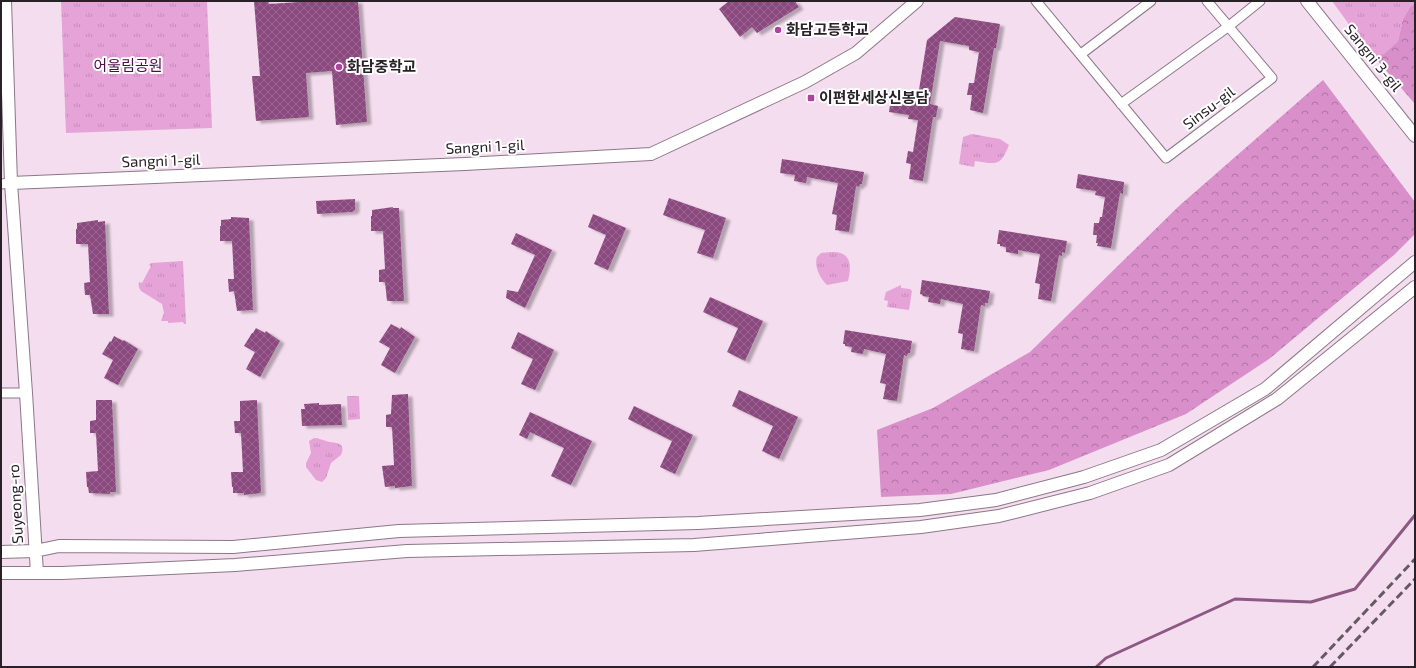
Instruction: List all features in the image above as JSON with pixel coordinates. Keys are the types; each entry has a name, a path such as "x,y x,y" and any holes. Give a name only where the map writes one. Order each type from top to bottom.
{"main road":[{"name":"Suyeong-ro","path":"5,1 6,184 26,393 37,573"},
{"name":"Sangni 1-gil","path":"6,184 651,154 805,82 856,53 917,1"},
{"name":"Sangni 3-gil","path":"1306,1 1415,136"},
{"path":"1,552 35,552 59,546 233,547 399,531 706,523 920,510 996,500 1084,477 1161,450 1265,389 1415,262"},
{"path":"1,573 37,573 235,565 407,551 694,545 921,527 999,516 1090,493 1169,465 1276,399 1415,287"}],"street":[{"name":"Sinsu-gil","path":"1036,1 1166,158 1272,78 1207,1"},
{"path":"1081,54 1151,1"},
{"path":"1120,104 1229,26 1260,1"},
{"path":"1,393 26,393"}],"green space":[{"name":"어울림공원","path":"61,1 207,1 212,128 66,133"},
{"path":"1332,1 1415,1 1415,3 1410,7 1403,19 1398,41 1377,60 1361,46 1348,23"},
{"path":"1415,3 1415,104 1377,60 1398,41 1403,19 1410,7"},
{"path":"1323,80 1415,202 1415,234 1394,255 1269,359 1186,414 1049,470 951,494 881,497 877,430 933,408 1030,352 1179,206"},
{"path":"972,134 1000,139 1009,145 1000,161 988,163 975,161 974,167 959,164 963,137"},
{"path":"831,252 843,254 848,260 850,270 848,281 827,285 820,276 816,265 817,257 821,253"},
{"path":"183,261 186,324 183,322 168,323 168,321 161,321 164,313 162,304 141,291 139,282 142,283 151,266 149,265 151,263"},
{"path":"901,285 901,288 910,289 912,291 909,310 887,307 888,301 884,300 886,292"},
{"path":"347,396 359,396 360,419 348,420"},
{"path":"314,438 338,444 342,447 341,455 331,463 326,478 322,482 316,480 306,467 306,463 311,453 309,441"}],"building":[{"path":"254,1 268,1 269,4 314,1 358,1 367,122 336,125 332,71 306,73 309,117 256,121 252,76 260,76"},
{"path":"729,1 795,1 799,7 757,33 752,27 740,37 719,9"},
{"path":"955,17 1000,24 996,48 994,48 983,113 970,110 972,95 967,95 969,83 974,83 979,52 969,50 969,46 940,41 930,104 938,106 936,117 933,117 923,181 909,179 911,164 906,163 908,151 913,152 918,120 908,119 909,115 889,112 891,98 917,102 927,40"},
{"path":"782,159 864,172 862,184 860,184 859,187 856,186 849,232 835,230 837,215 832,214 838,183 807,177 806,183 794,181 795,175 780,173"},
{"path":"1078,174 1124,182 1123,194 1120,193 1111,248 1097,246 1097,235 1093,235 1094,223 1099,223 1100,217 1102,217 1105,197 1095,195 1096,191 1076,188"},
{"path":"669,198 726,218 713,258 697,253 705,230 663,215"},
{"path":"355,199 355,210 352,212 317,214 316,201"},
{"path":"393,207 399,208 404,301 387,301 385,282 379,282 379,270 385,269 383,231 371,231 372,210"},
{"path":"593,214 626,228 608,270 594,264 606,235 588,227"},
{"path":"231,217 249,218 253,310 237,311 234,291 229,292 228,279 234,279 232,241 220,241 220,226 221,220 231,219"},
{"path":"98,220 98,222 105,221 109,314 93,314 90,295 85,295 84,283 90,282 88,244 76,244 77,223"},
{"path":"999,230 1067,241 1065,253 1062,252 1062,256 1059,255 1051,301 1038,299 1040,284 1035,283 1040,254 1018,250 1018,254 1006,252 1006,247 997,244"},
{"path":"516,233 552,250 525,308 506,298 507,290 518,292 535,255 511,244"},
{"path":"922,280 990,291 988,303 985,303 985,306 981,305 974,351 961,349 963,334 958,333 963,304 941,299 940,304 928,302 929,297 922,296 923,295 920,294"},
{"path":"710,297 763,321 745,361 727,352 738,328 703,312"},
{"path":"391,324 400,329 401,327 415,337 395,373 381,365 390,348 379,342"},
{"path":"256,328 265,333 266,331 280,341 260,377 246,369 255,352 244,346"},
{"path":"845,330 912,341 910,353 908,353 907,356 904,355 897,401 883,399 886,384 880,383 886,354 864,349 863,354 851,352 852,347 845,346 845,344 843,344"},
{"path":"518,332 554,350 535,390 521,384 533,359 511,348"},
{"path":"114,336 123,341 124,340 138,349 118,385 104,378 113,360 102,354"},
{"path":"739,390 798,417 779,459 762,451 773,426 732,406"},
{"path":"408,394 412,486 395,488 395,486 385,487 382,466 394,465 392,427 386,427 386,415 391,414 392,395"},
{"path":"96,400 112,400 116,492 110,492 110,494 89,493 87,487 86,472 98,471 96,433 90,433 90,421 96,420"},
{"path":"257,400 261,493 244,495 244,493 233,493 231,472 243,472 241,433 235,433 234,421 240,421 240,401"},
{"path":"319,403 319,405 341,404 342,425 302,426 301,409 305,409 304,404"},
{"path":"634,406 693,435 675,474 660,467 672,441 628,419"},
{"path":"530,412 592,441 571,485 551,476 564,448 530,432 527,439 519,435"}],"waterway":[{"path":"1096,667 1106,658 1235,599 1311,602 1355,589 1415,515"}],"railway":[{"path":"1313,667 1415,559"},
{"path":"1330,667 1415,579"}],"place":[{"name":"화담고등학교","path":"778,30"},
{"name":"화담중학교","path":"339,67"},
{"name":"이편한세상신봉담","path":"811,98"}]}
